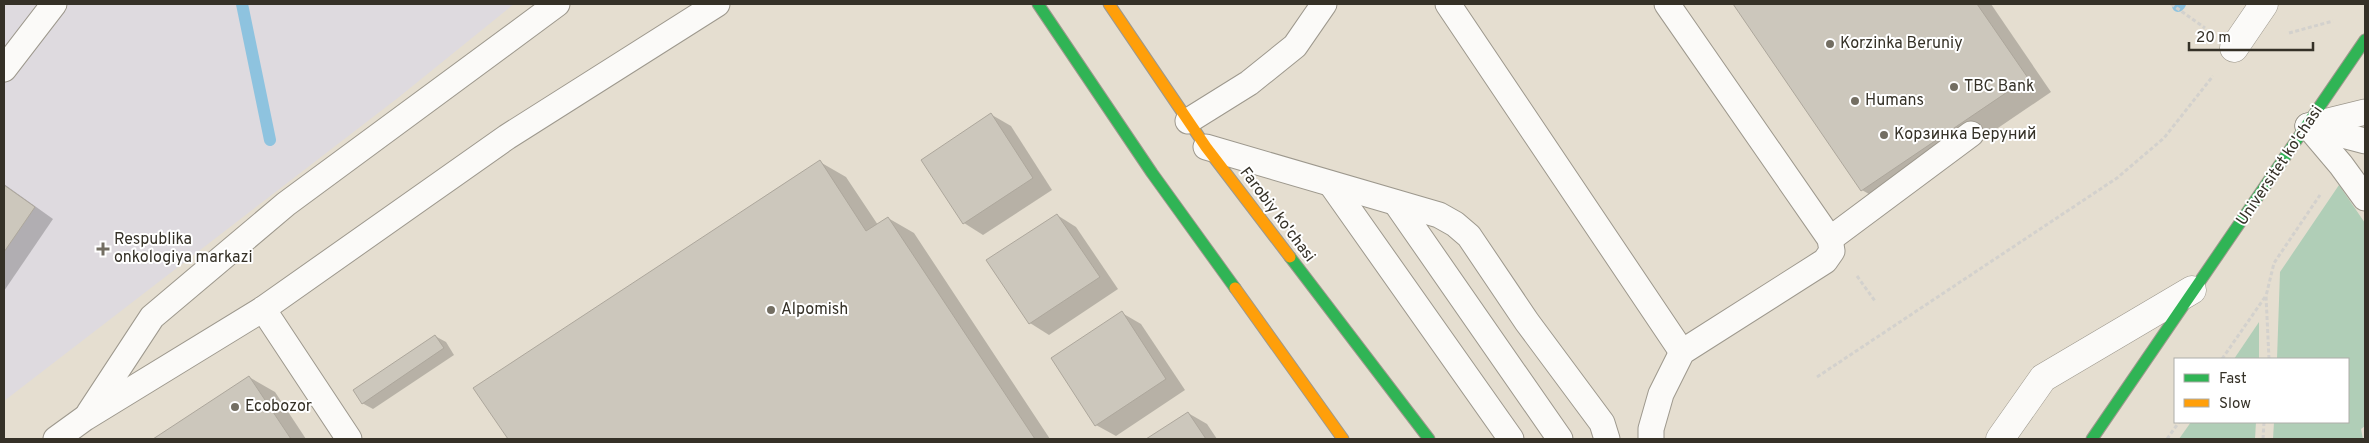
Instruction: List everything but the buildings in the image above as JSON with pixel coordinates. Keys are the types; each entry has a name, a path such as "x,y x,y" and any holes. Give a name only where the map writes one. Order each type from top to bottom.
{"main road":[{"path":"1038,4 1152,173 1343,439"},
{"name":"Farobiy ko'chasi","path":"1109,4 1206,147 1429,439"},
{"name":"Universitet ko'chasi","path":"2092,439 2192,290 2251,210 2365,40"}],"street":[{"path":"2234,48 2264,4"},
{"name":"Universitet ko'chasi","path":"2000,439 2043,378 2192,290"}],"lane":[{"path":"4,69 54,4"},
{"path":"85,418 152,317 286,204 557,4"},
{"path":"56,439 85,418 263,309 507,137 717,4"},
{"path":"1188,121 1249,82 1295,46 1324,4"},
{"path":"1448,4 1682,352"},
{"path":"1651,439 1651,429 1660,394 1682,352 1825,261 1832,251 1830,239 1667,4"},
{"path":"2308,126 2365,112"},
{"path":"2308,126 2365,141"},
{"path":"2308,126 2341,165 2365,198"},
{"path":"1830,239 1971,134"},
{"path":"1206,147 1439,215 1455,224 1469,236 1527,322 1602,424 1607,439"},
{"path":"1331,184 1511,439"},
{"path":"1396,203 1560,439"},
{"path":"263,309 350,439"}],"path":[{"path":"2170,4 2234,48"},
{"path":"1817,377 2117,178 2164,138 2234,48 2337,20"},
{"path":"2269,358 2266,296 2274,263 2341,165"},
{"path":"2223,358 2266,296"},
{"path":"2167,439 2178,423"},
{"path":"2263,439 2264,423"}],"shaded area":[{"name":"Respublika onkologiya markazi","path":"4,4 514,4 399,97 4,401"}],"green space":[{"path":"2339,185 2365,223 2365,426 2361,429 2363,439 2273,439 2274,423 2349,423 2349,358 2277,358 2280,272"},
{"path":"2259,322 2259,358 2235,358"},
{"path":"2190,423 2256,423 2255,439 2179,439"}],"waterway":[{"path":"242,4 270,140"}],"traffic: fast":[{"path":"1038,4 1152,173 1235,288"},
{"path":"2092,439 2365,40"},
{"path":"1290,257 1429,439"}],"traffic: slow":[{"path":"1109,4 1206,147 1290,257"},
{"path":"1235,288 1343,439"}],"place":[{"name":"Korzinka Beruniy","path":"1830,44"},
{"name":"TBC Bank","path":"1954,87"},
{"name":"Humans","path":"1855,101"},
{"name":"Корзинка Беруний","path":"1884,135"},
{"name":"Respublika onkologiya markazi","path":"103,249"},
{"name":"Alpomish","path":"771,310"},
{"name":"Ecobozor","path":"235,407"}]}
